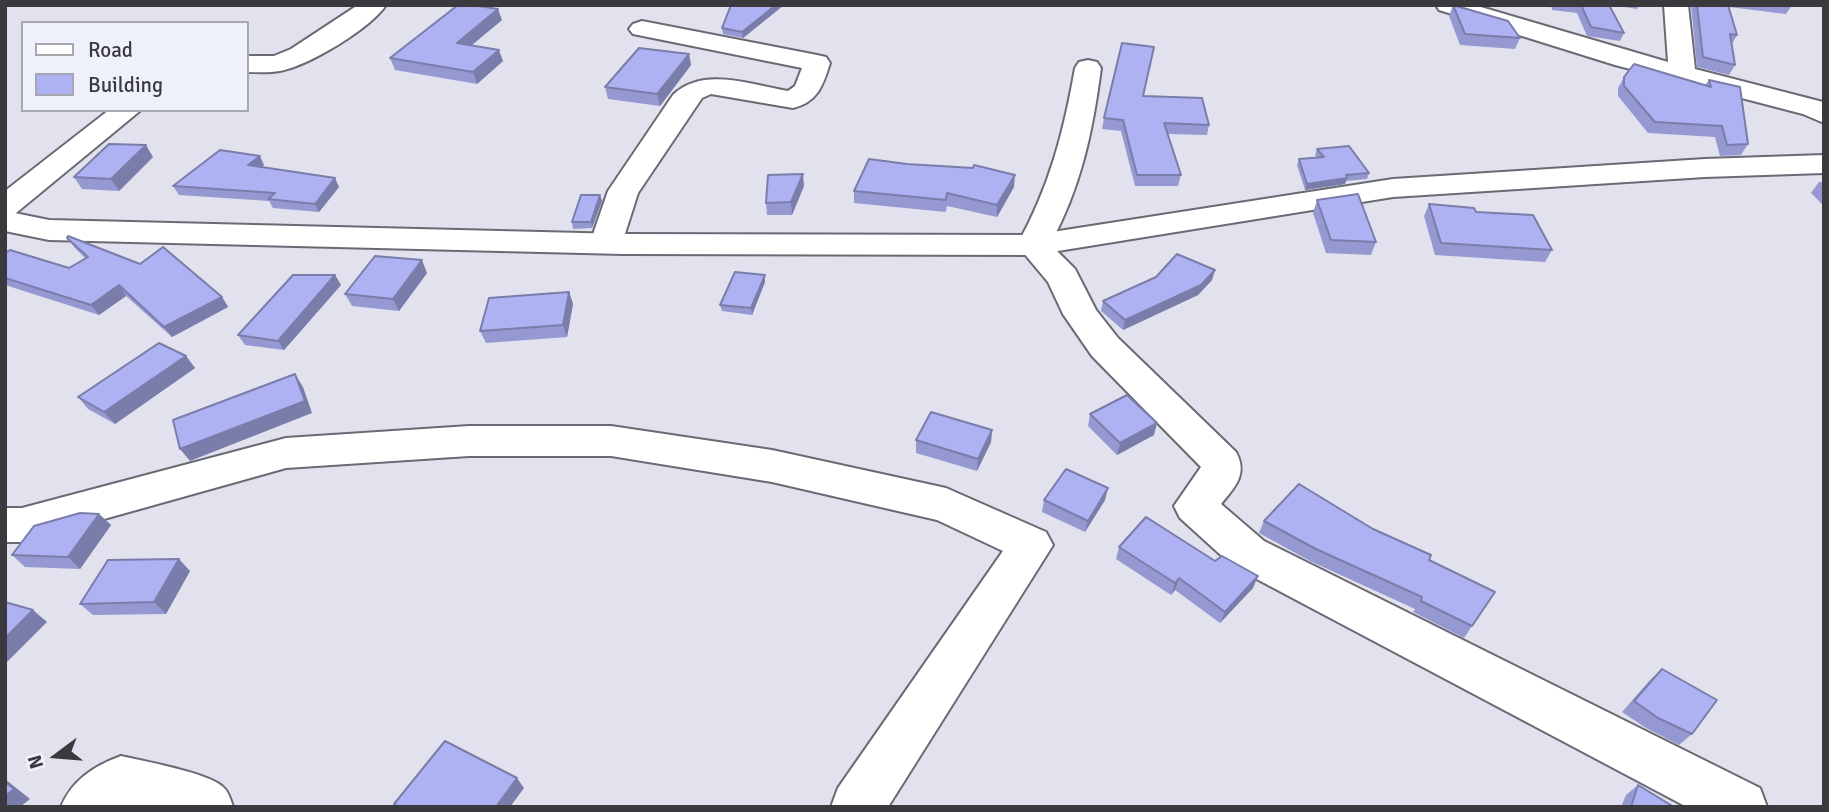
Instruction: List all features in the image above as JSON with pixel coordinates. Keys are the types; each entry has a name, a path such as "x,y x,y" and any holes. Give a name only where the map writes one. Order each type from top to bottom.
{"street":[{"path":"248,64 277,64 300,55 350,24 374,5"},
{"path":"1448,5 1682,74 1813,108 1824,115"},
{"path":"1676,5 1682,74"},
{"path":"606,243 624,191 683,101 692,92 709,86 793,100 807,90 817,63 642,29"},
{"path":"1033,245 1051,217 1070,168 1088,68"},
{"path":"5,206 124,112"},
{"path":"5,220 50,230 606,243 1033,245 1393,188 1705,168 1824,164"},
{"path":"1033,245 1063,276 1081,314 1105,347 1222,463 1221,475 1195,506 1249,554 1741,807"},
{"path":"5,525 22,525 286,453 469,442 611,441 772,466 946,505 1031,545 857,807"},
{"path":"87,807 121,781 202,803 207,807"}],"building":[{"path":"458,5 498,9 457,43 499,50 473,72 390,58"},
{"path":"731,5 776,5 742,32 722,28"},
{"path":"1453,5 1508,21 1520,38 1465,34"},
{"path":"1581,5 1609,5 1624,33 1591,27"},
{"path":"1697,5 1728,5 1737,35 1730,34 1735,65 1703,57"},
{"path":"1122,43 1154,47 1143,96 1202,98 1209,125 1164,123 1181,175 1137,175 1123,120 1104,118"},
{"path":"639,48 689,54 657,94 605,87"},
{"path":"1634,64 1711,87 1709,80 1740,87 1748,144 1727,145 1722,126 1655,122 1624,86 1624,77"},
{"path":"109,144 146,145 111,179 74,177"},
{"path":"1349,146 1369,173 1307,184 1299,159 1324,157 1317,149"},
{"path":"220,150 260,156 248,165 335,178 315,204 268,199 275,193 173,186"},
{"path":"869,159 973,168 974,165 1015,175 997,205 947,193 946,200 854,191"},
{"path":"803,174 791,202 766,203 768,175"},
{"path":"1358,194 1376,242 1331,240 1317,200"},
{"path":"581,195 600,195 591,222 572,222"},
{"path":"1429,204 1474,208 1476,212 1533,215 1552,250 1441,243"},
{"path":"68,236 140,264 163,247 222,297 164,327 119,285 91,305 5,278 5,253 10,250 69,268 88,257 67,238"},
{"path":"1177,254 1215,270 1201,285 1125,320 1103,301 1156,277"},
{"path":"375,256 422,260 393,299 345,294"},
{"path":"735,272 765,275 751,308 720,305"},
{"path":"293,275 335,275 278,341 238,335"},
{"path":"569,292 563,325 480,331 489,298"},
{"path":"159,343 186,356 104,412 78,397"},
{"path":"295,374 305,401 180,449 173,420"},
{"path":"1127,395 1157,423 1120,443 1090,414"},
{"path":"931,412 992,430 978,459 916,440"},
{"path":"1066,469 1108,488 1088,521 1044,500"},
{"path":"1299,484 1373,529 1431,555 1429,560 1495,592 1472,626 1421,601 1422,597 1316,549 1264,521"},
{"path":"80,513 99,514 68,557 12,555 34,526"},
{"path":"1146,517 1215,561 1222,556 1258,576 1225,612 1179,578 1175,583 1119,547"},
{"path":"179,559 154,602 80,604 108,560"},
{"path":"5,602 33,610 5,638"},
{"path":"1662,669 1717,700 1692,734 1658,718 1634,701"},
{"path":"445,741 517,778 496,807 399,807 394,804"},
{"path":"5,782 14,789 5,796"},
{"path":"1638,785 1674,807 1631,807"}]}
